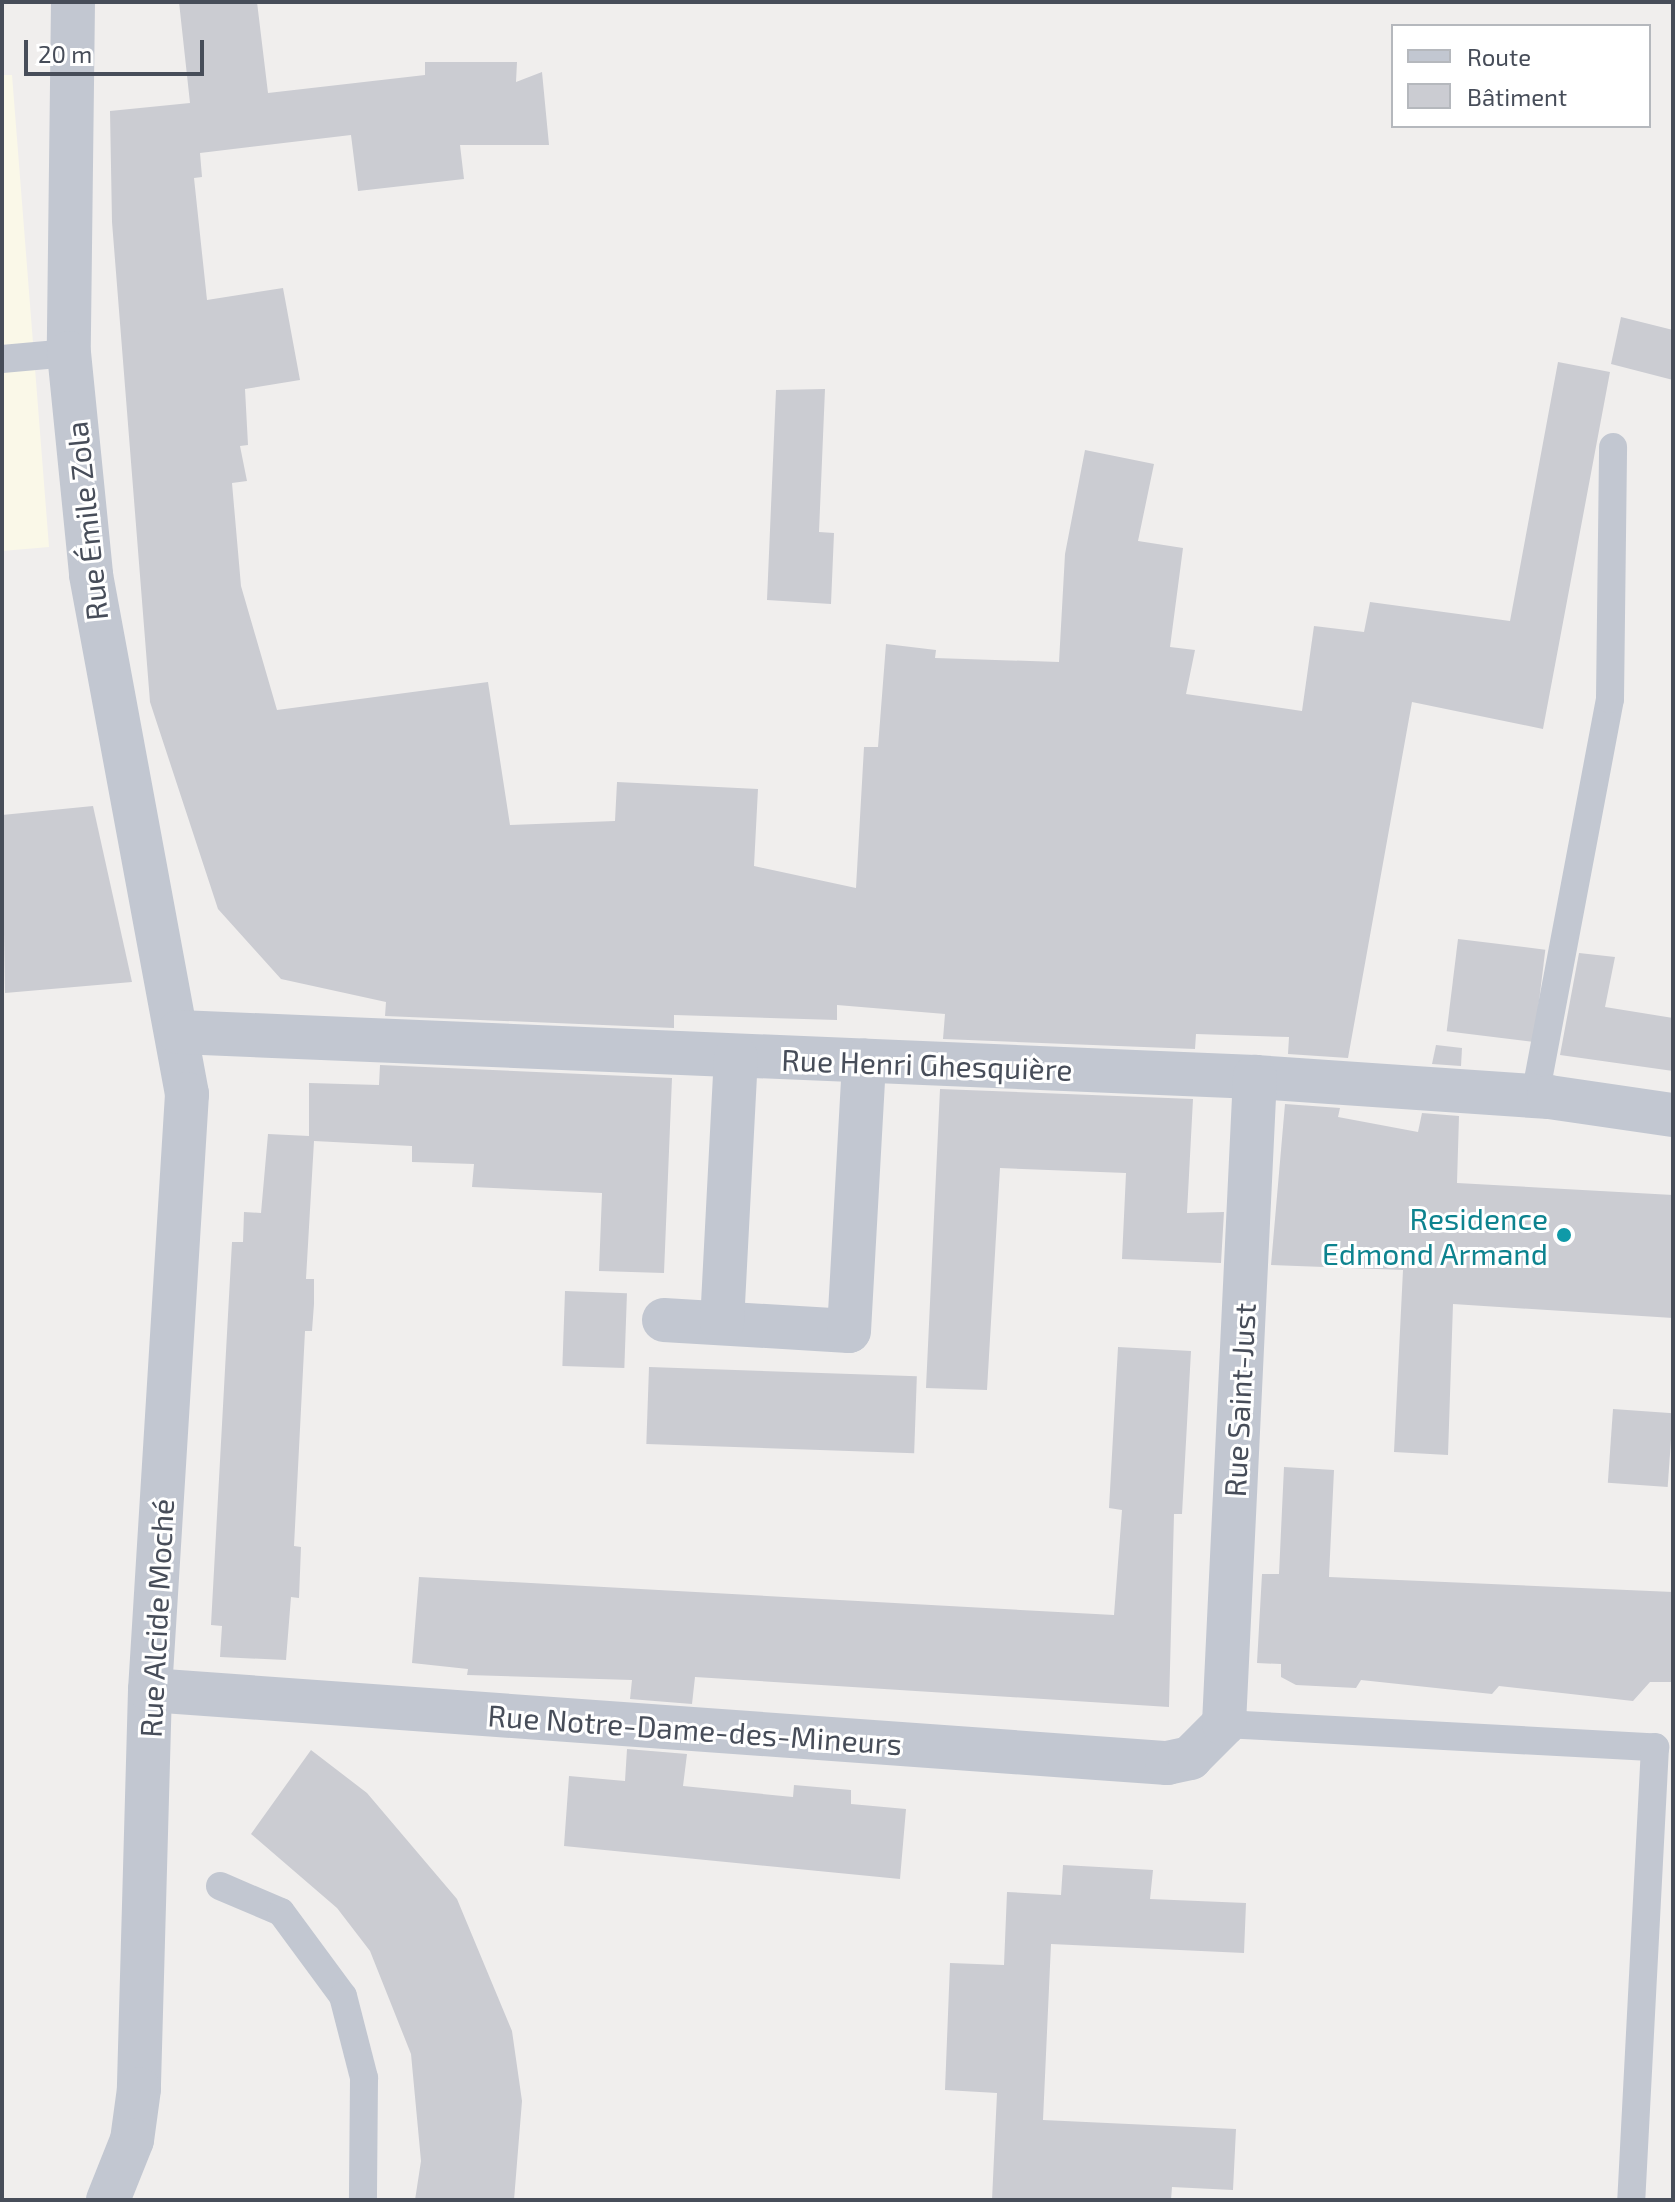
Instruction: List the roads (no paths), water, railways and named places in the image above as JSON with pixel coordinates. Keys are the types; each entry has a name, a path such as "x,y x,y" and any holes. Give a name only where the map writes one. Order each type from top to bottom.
{"street":[{"name":"Rue Émile Zola","path":"73,2 69,353 99,635 179,1032"},
{"name":"Rue Henri Ghesquière","path":"179,1032 1255,1077 1535,1096 1673,1115"},
{"name":"Rue Alcide Moché","path":"108,2200 137,2116 150,1690 186,1136 179,1032"},
{"path":"722,1323 736,1057"},
{"path":"664,1320 849,1331 864,1060"},
{"name":"Rue Saint-Just","path":"1224,1724 1255,1077"},
{"name":"Rue Notre-Dame-des-Mineurs","path":"150,1690 1167,1763 1205,1750 1224,1724"}],"lane":[{"path":"2,359 69,353"},
{"path":"1535,1096 1610,699 1613,447"},
{"path":"1224,1724 1655,1747 1631,2200"},
{"path":"220,1886 281,1912 343,1996 364,2078 363,2200"}],"place":[{"name":"Residence Edmond Armand","path":"1564,1235"}]}
